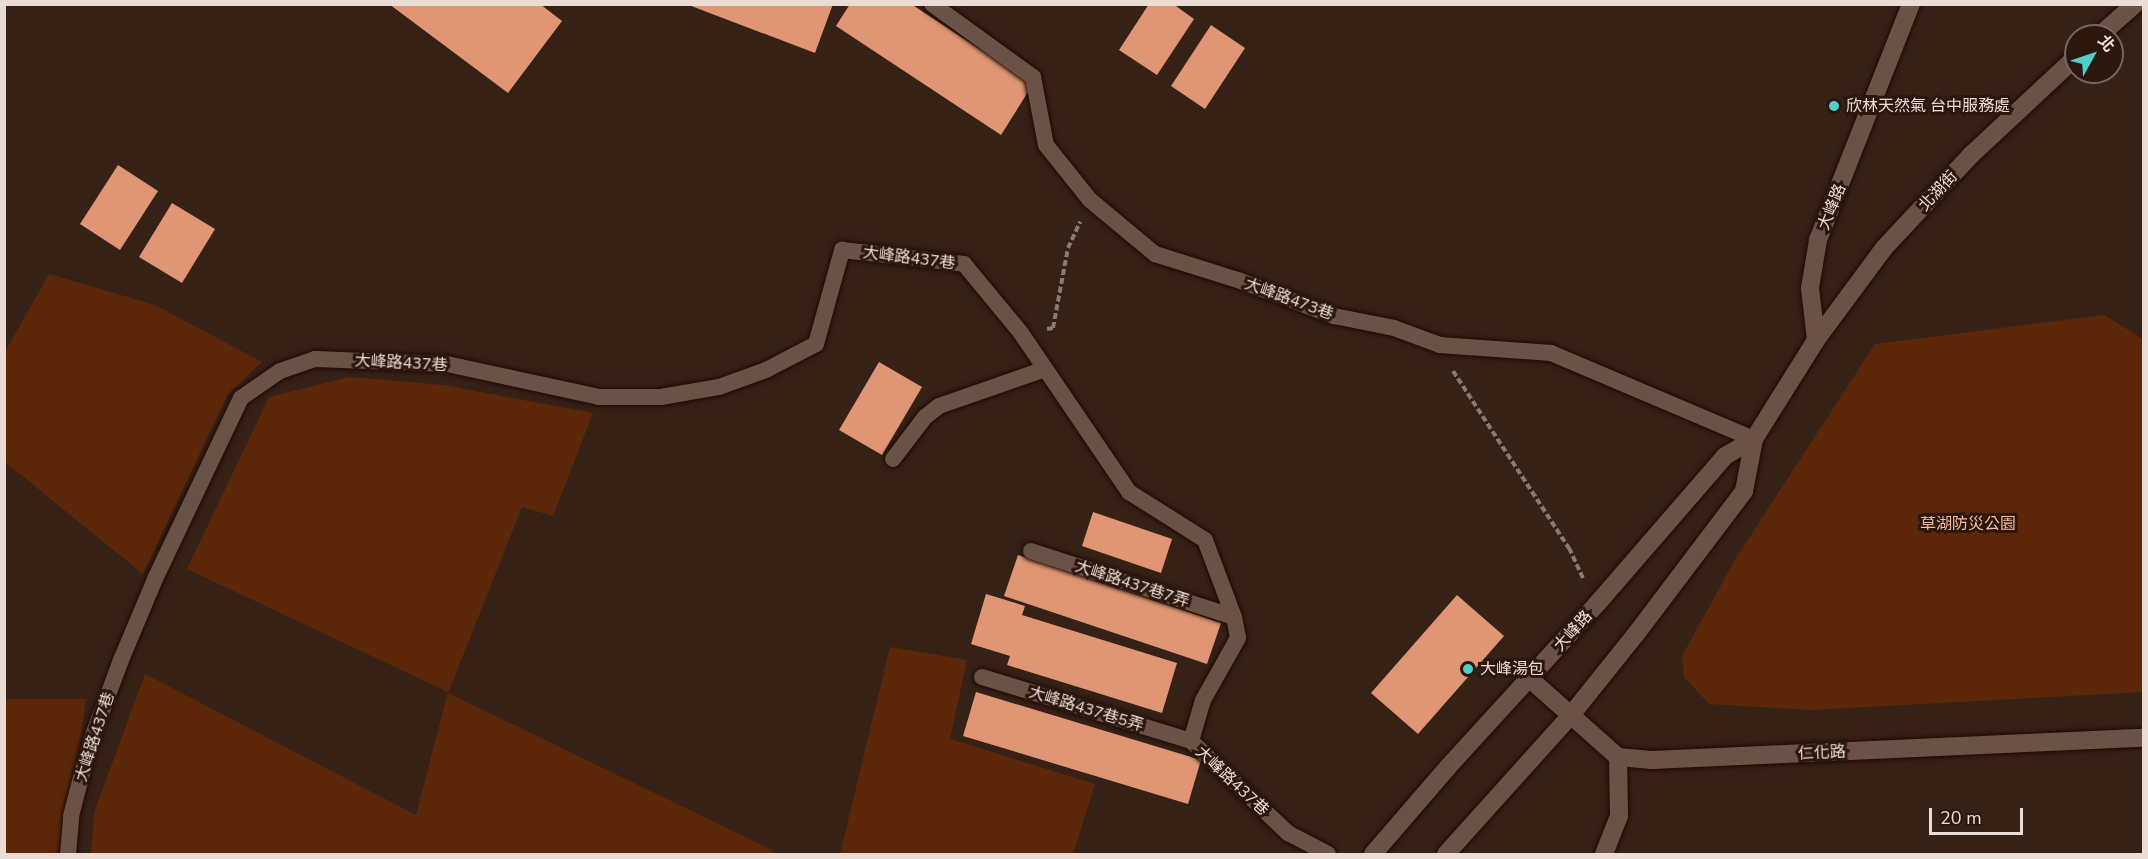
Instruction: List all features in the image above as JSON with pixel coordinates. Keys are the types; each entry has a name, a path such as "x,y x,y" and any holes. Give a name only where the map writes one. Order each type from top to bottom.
{"street":[{"name":"大峰路","path":"1446,855 1571,715 1636,634 1744,491 1754,439 1816,340 1810,288 1818,240 1911,4"},
{"path":"2113,24 2136,4"},
{"name":"北湖街","path":"1816,340 1884,248 1971,155 2064,68"},
{"name":"大峰路","path":"1373,855 1448,767 1596,605 1725,456 1754,439"},
{"path":"1530,679 1618,758 1619,816 1604,855"},
{"name":"仁化路","path":"1618,758 1652,760 2144,738"}],"lane":[{"name":"大峰路473巷","path":"932,4 1033,77 1046,145 1090,200 1155,254 1238,280 1334,316 1394,328 1440,345 1551,353 1754,439"},
{"name":"大峰路437巷","path":"68,855 71,816 90,744 121,660 155,579 242,398 280,371 315,359 447,364 599,397 661,397 719,387 766,370 816,344 842,250 964,264 1021,333 1129,492 1205,540 1234,617 1238,638 1203,700 1191,741 1288,833 1328,855"},
{"path":"893,459 925,417 939,406 1045,369"},
{"name":"大峰路437巷7弄","path":"1031,551 1234,617"},
{"name":"大峰路437巷5弄","path":"982,677 1191,741"}],"path":[{"path":"1021,333 1053,328 1068,248 1090,200"},
{"path":"1440,345 1465,392 1569,548 1596,605"}],"green space":[{"path":"49,274 155,305 262,362 228,394 143,574 5,462 5,352"},
{"name":"草湖防災公園","path":"2104,315 2143,339 2143,692 1811,710 1709,704 1684,677 1682,656 1736,558 1875,344"},
{"path":"349,377 443,385 593,413 553,516 522,507 448,693 772,850 772,854 91,854 94,813 145,674 416,815 448,692 187,569 269,397"},
{"path":"890,647 967,660 950,739 1095,784 1073,854 840,854"},
{"path":"4,699 86,699 64,854 5,854"}],"building":[{"path":"389,4 540,4 562,21 508,93"},
{"path":"686,4 833,4 815,53"},
{"path":"850,4 911,4 1033,84 1001,135 836,26"},
{"path":"1149,4 1173,4 1194,19 1157,75 1119,50"},
{"path":"1211,25 1245,48 1205,109 1171,86"},
{"path":"118,165 158,191 120,250 80,224"},
{"path":"172,203 215,229 182,283 139,257"},
{"path":"879,362 922,387 882,455 839,430"},
{"path":"1093,512 1172,539 1161,573 1082,546"},
{"path":"1018,555 1221,623 1207,664 1004,596"},
{"path":"986,594 1025,606 1022,615 1177,663 1162,713 1007,665 1010,656 971,644"},
{"path":"1457,595 1504,636 1418,734 1371,693"},
{"path":"976,692 1201,760 1188,804 963,736"}],"place":[{"name":"欣林天然氣 台中服務處","path":"1834,106"},
{"name":"大峰湯包","path":"1468,669"}]}
